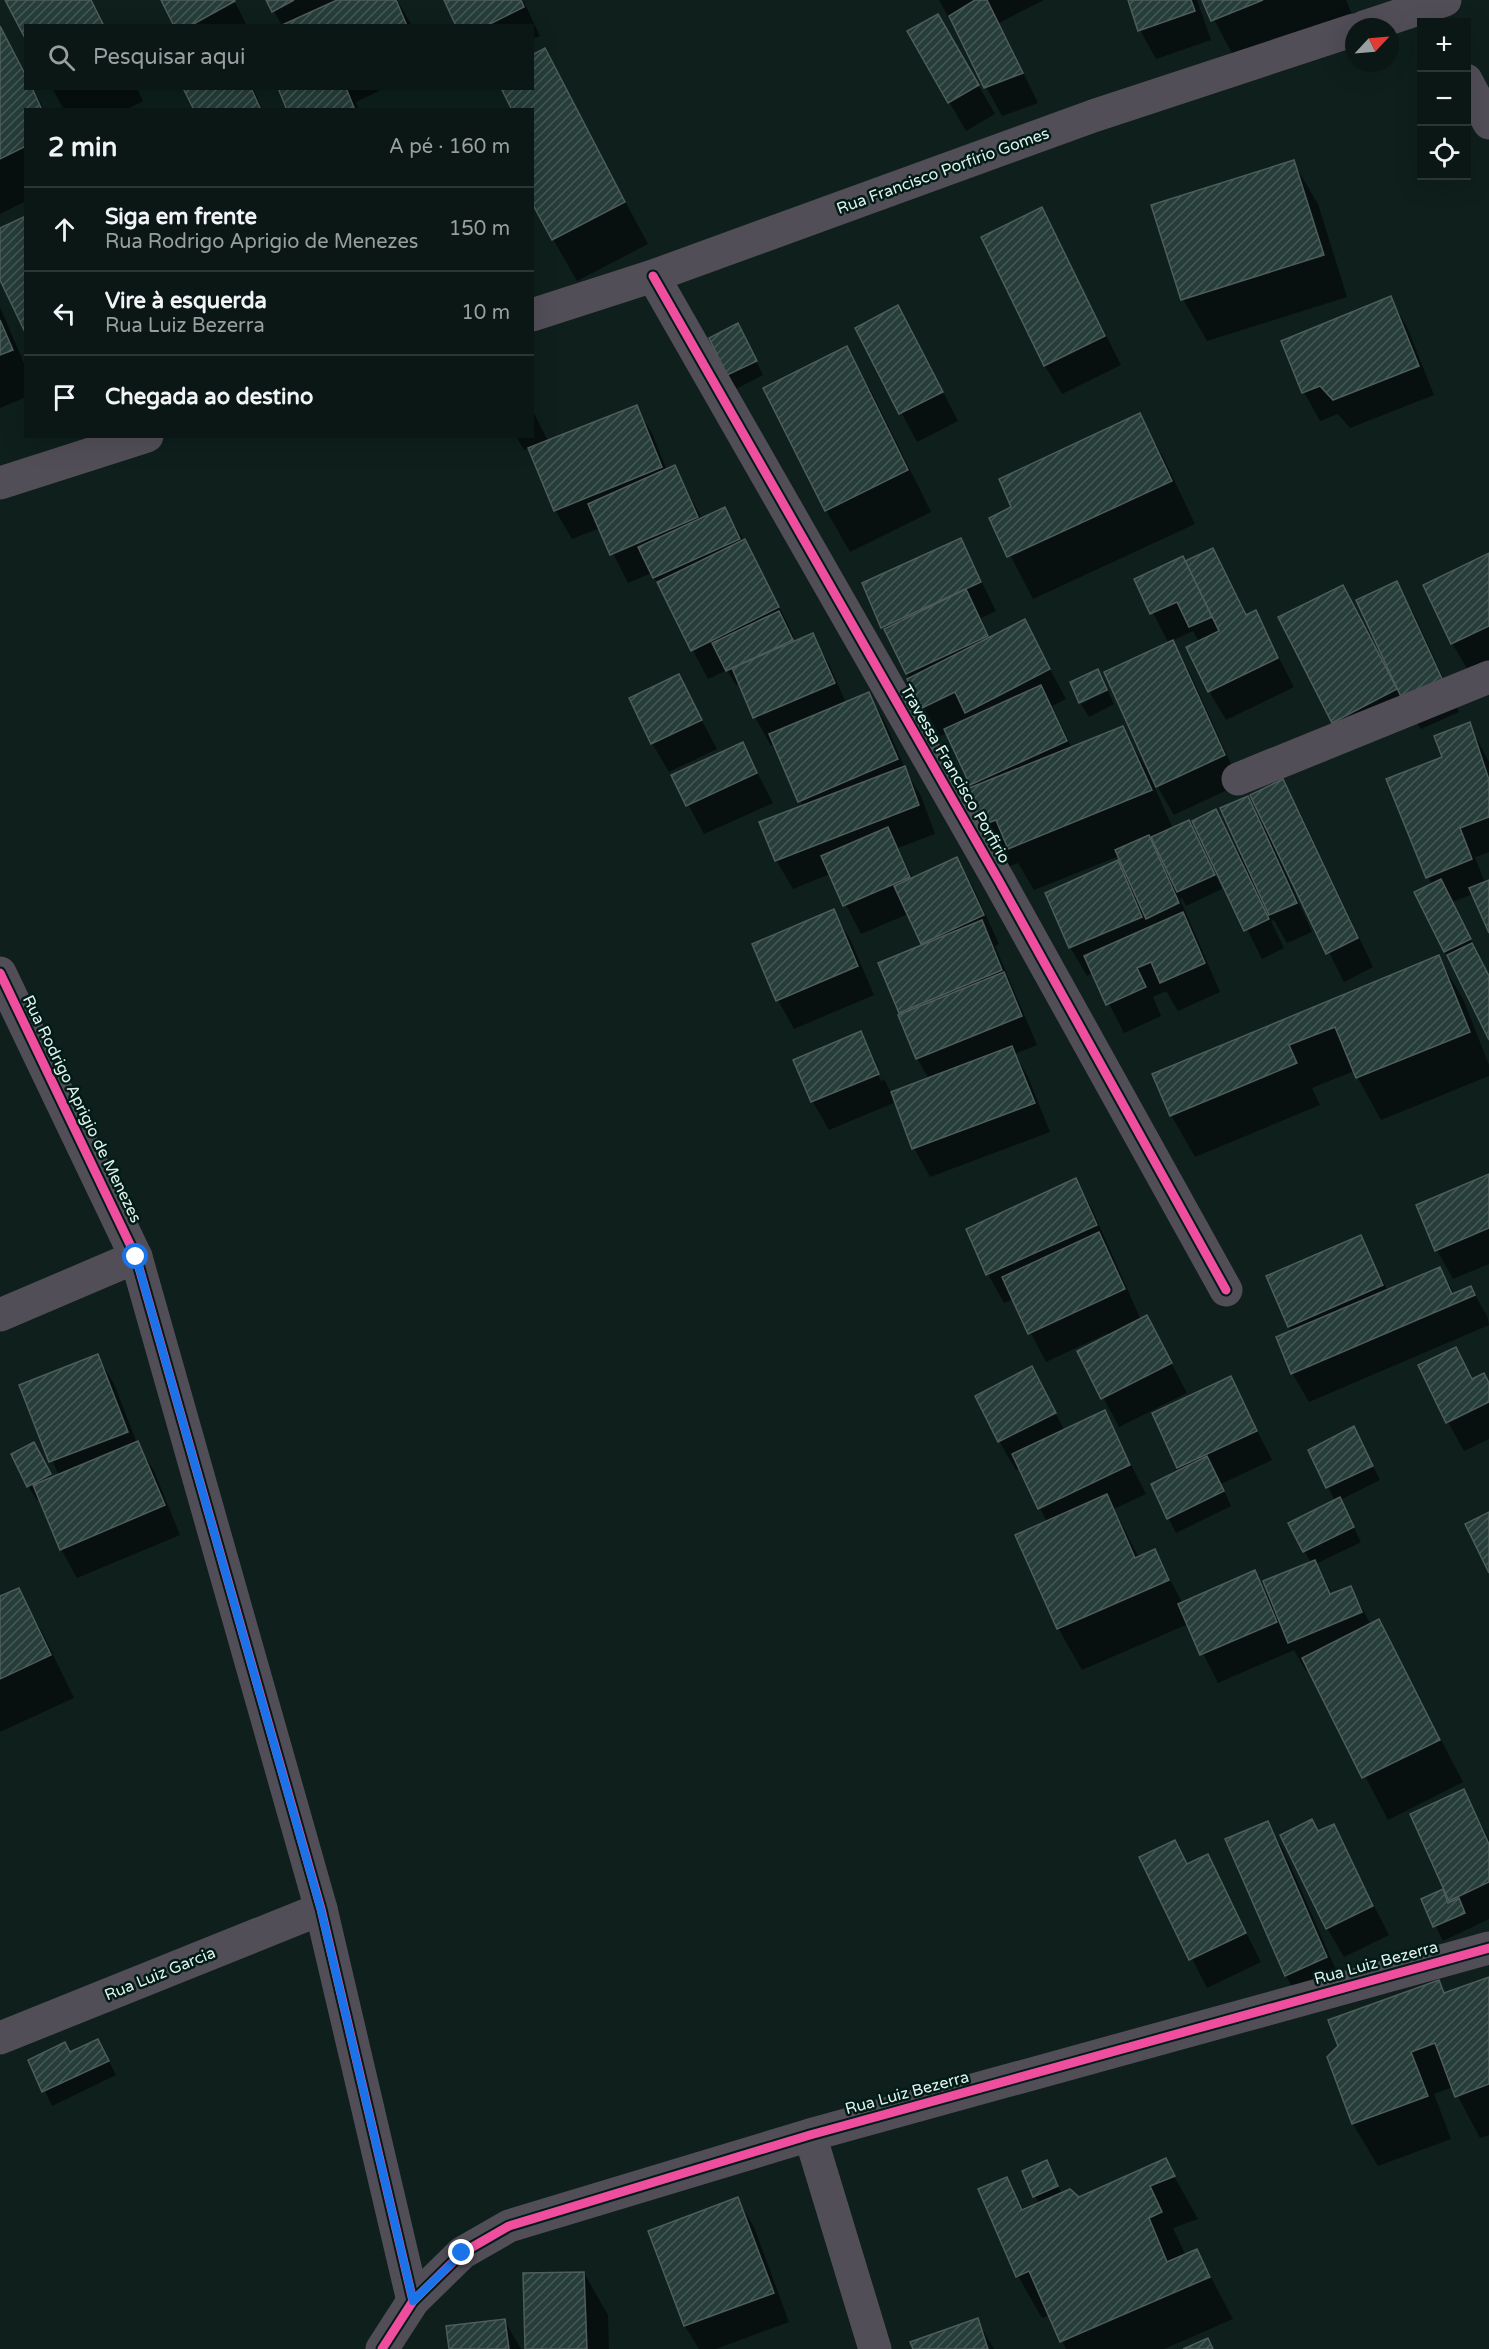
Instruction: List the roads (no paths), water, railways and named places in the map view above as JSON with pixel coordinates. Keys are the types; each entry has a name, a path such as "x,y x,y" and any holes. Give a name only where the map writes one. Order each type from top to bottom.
{"street":[{"path":"1395,18 1433,7"},
{"name":"Rua Francisco Porfírio Gomes","path":"534,314 653,276 1093,116 1345,33"},
{"path":"1471,88 1489,123"},
{"name":"Travessa Francisco Porfirio","path":"653,276 999,881 1226,1290"},
{"path":"0,483 141,438"},
{"path":"1238,780 1489,677"},
{"name":"Rua Rodrigo Aprigio de Menezes","path":"0,973 136,1257 321,1910 413,2301"},
{"path":"0,1315 136,1257"},
{"name":"Rua Luiz Garcia","path":"0,2038 321,1910"},
{"name":"Rua Luiz Bezerra","path":"382,2349 413,2301 462,2253 509,2226 810,2135 1489,1948"},
{"path":"810,2135 876,2349"}]}
